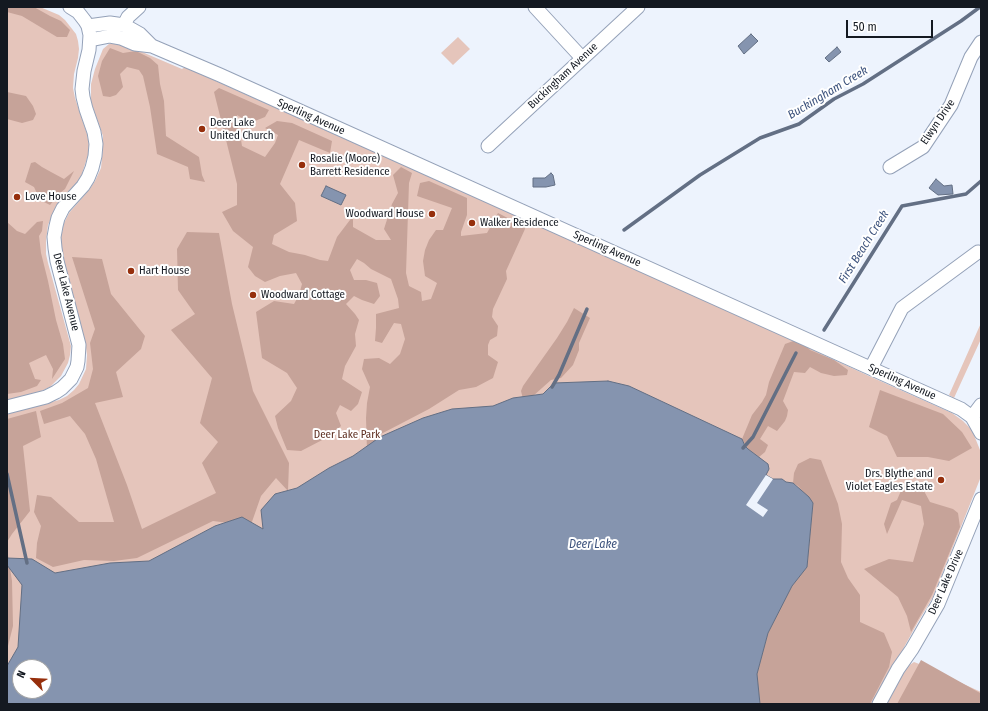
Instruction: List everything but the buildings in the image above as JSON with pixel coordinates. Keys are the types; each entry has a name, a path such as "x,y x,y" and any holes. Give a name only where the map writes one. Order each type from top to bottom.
{"street":[{"path":"70,7 78,12 88,26"},
{"path":"124,25 128,17 139,7"},
{"path":"535,7 582,58"},
{"name":"Buckingham Avenue","path":"488,146 638,7"},
{"name":"Sperling Avenue","path":"88,26 105,23 124,25 140,34 152,46"},
{"name":"Deer Lake Avenue","path":"7,407 46,397 56,392 71,379 77,367 79,345 57,261 54,237 58,218 63,208 83,186 88,178 95,156 96,144 94,132 86,109 82,89 90,40 88,26"},
{"name":"Sperling Avenue","path":"90,40 110,36 121,38 135,44 152,46 871,368 961,409 972,417"},
{"name":"Elwyn Drive","path":"890,167 923,147 952,105 970,57 981,42"},
{"path":"871,368 902,308 978,252"},
{"path":"981,405 972,417 981,433"},
{"name":"Deer Lake Drive","path":"879,704 898,669 912,649 938,604 981,499"}],"green space":[{"path":"7,7 40,7 59,15 76,34 79,49 73,88 89,145 88,155 82,174 78,182 55,209 48,225 46,241 48,263 71,346 68,363 61,376 50,387 37,393 7,400"},
{"path":"458,37 470,49 453,65 441,53"},
{"name":"Deer Lake Park","path":"121,43 182,69 185,67 746,319 952,413 963,421 972,430 980,450 980,479 933,597 902,651 876,704 7,704 7,414 59,400 67,396 79,384 86,369 86,348 62,253 61,237 64,223 69,213 89,190 101,168 103,136 91,102 91,84 103,49 109,44"},
{"path":"981,323 981,339 954,398 949,395"},
{"path":"914,662 981,692 981,704 886,704 905,668"}],"shaded area":[{"path":"7,7 34,7 61,21 70,30 67,37 57,37 22,16 7,12"},
{"path":"110,48 123,53 136,51 150,58 158,65 164,101 166,136 199,157 202,175 205,182 190,179 188,167 157,154 150,107 143,76 139,70 127,67 120,74 123,87 116,95 110,97 103,96 98,76 102,61"},
{"path":"219,88 269,110 265,117 250,123 237,115 242,146 265,157 275,143 278,135 265,128 277,121 292,123 332,141 330,153 299,140 280,184 295,203 297,221 274,235 272,244 289,252 328,261 337,237 353,216 353,227 376,240 391,240 384,229 392,204 398,193 393,175 401,167 412,173 409,183 406,273 409,286 421,292 422,301 431,299 437,283 425,276 423,261 425,250 429,240 436,230 443,230 452,208 417,196 420,183 429,181 467,198 467,215 461,236 487,233 498,213 525,227 506,271 507,279 493,309 492,317 498,326 497,336 490,340 488,345 488,355 498,362 493,378 476,387 459,390 429,409 381,434 367,451 366,418 370,387 362,369 364,359 379,358 390,364 400,354 405,339 401,324 394,323 382,343 375,341 376,314 399,308 398,299 391,279 371,269 357,259 350,270 354,280 366,280 377,283 380,296 374,304 354,296 346,304 359,320 355,334 356,346 345,366 342,379 362,392 358,404 351,411 340,405 336,413 341,426 328,437 301,451 287,450 275,416 291,401 297,388 287,373 262,358 256,312 274,301 294,304 299,295 302,284 296,273 280,276 265,282 255,276 248,267 253,247 233,231 222,212 237,205 237,184 214,92"},
{"path":"7,92 26,96 33,106 36,114 33,120 22,123 7,119"},
{"path":"35,162 64,179 74,171 65,189 50,205 40,200 34,187 25,182 31,163"},
{"path":"43,221 42,231 39,236 41,253 63,344 65,359 52,379 53,369 46,355 29,363 35,379 41,380 37,386 21,392 7,394 7,222 17,231 25,234 37,222"},
{"path":"187,232 219,233 232,304 253,391 289,463 288,491 276,478 261,496 247,536 237,524 213,521 137,558 114,561 84,560 53,567 36,558 37,543 41,526 34,512 37,495 51,497 79,522 114,522 96,459 85,434 70,416 44,424 40,411 62,403 88,388 93,369 90,343 95,329 72,257 102,259 111,294 145,336 141,349 116,372 123,397 95,403 127,485 142,529 216,493 202,463 218,442 200,423 212,378 171,330 195,314 178,290 177,249"},
{"path":"574,308 590,318 579,343 579,350 573,365 561,378 551,380 533,396 523,399 521,391 523,386 557,338"},
{"path":"796,340 801,340 810,350 834,360 848,370 847,375 834,376 821,373 810,367 805,373 794,372 783,401 788,410 785,421 777,431 768,426 760,439 768,445 765,452 759,457 748,449 742,439 752,415 766,395 769,382 785,344"},
{"path":"880,390 943,414 962,432 972,448 949,461 928,457 897,457 887,436 869,427"},
{"path":"36,411 41,437 23,446 30,511 7,542 7,419"},
{"path":"810,458 821,460 838,504 842,524 841,562 848,578 860,595 860,622 884,633 892,652 889,667 870,704 760,704 757,674 768,633 792,586 807,566 813,503 798,486 793,483 794,473 798,464"},
{"path":"903,486 924,491 930,502 953,509 958,513 960,527 932,595 911,632 907,616 898,597 864,569 889,559 913,562 924,524 921,506 902,500 887,534 884,524 891,503 897,500"},
{"path":"7,549 12,581 13,626 7,650"},
{"path":"921,660 980,693 981,704 897,704"}],"water":[{"path":"751,34 758,41 744,54 738,46"},
{"path":"837,47 841,52 829,62 825,58"},
{"path":"551,173 553,175 555,185 533,187 533,178 545,178"},
{"path":"936,179 944,186 952,185 953,194 938,195 929,188"},
{"path":"326,186 346,195 341,205 321,196"},
{"name":"Deer Lake","path":"608,381 629,386 742,439 748,449 768,464 769,469 766,475 773,479 782,479 786,482 793,483 809,497 813,503 807,567 792,586 768,633 757,674 760,704 7,704 7,666 18,647 22,585 7,565 7,558 32,559 55,573 110,563 149,561 215,526 242,517 263,529 261,510 275,494 297,488 329,468 353,456 380,437 423,418 452,409 493,406 513,398 543,394 554,383"}],"pier":[{"path":"766,475 773,479 757,503 768,510 763,517 746,505"}],"waterway":[{"name":"Buckingham Creek","path":"624,230 700,175 760,138 799,124 834,99 863,84 961,21 980,7"},
{"name":"First Beach Creek","path":"824,330 902,206 966,194 981,181"},
{"name":"Buckingham Creek","path":"552,387 559,375 587,309"},
{"name":"First Beach Creek","path":"743,448 753,437 796,353"},
{"path":"7,474 27,563"}],"place":[{"name":"Deer Lake United Church","path":"202,129"},
{"name":"Rosalie (Moore) Barrett Residence","path":"302,165"},
{"name":"Love House","path":"17,197"},
{"name":"Woodward House","path":"432,214"},
{"name":"Walker Residence","path":"472,223"},
{"name":"Hart House","path":"131,271"},
{"name":"Woodward Cottage","path":"253,295"},
{"name":"Drs. Blythe and Violet Eagles Estate","path":"941,480"}]}
